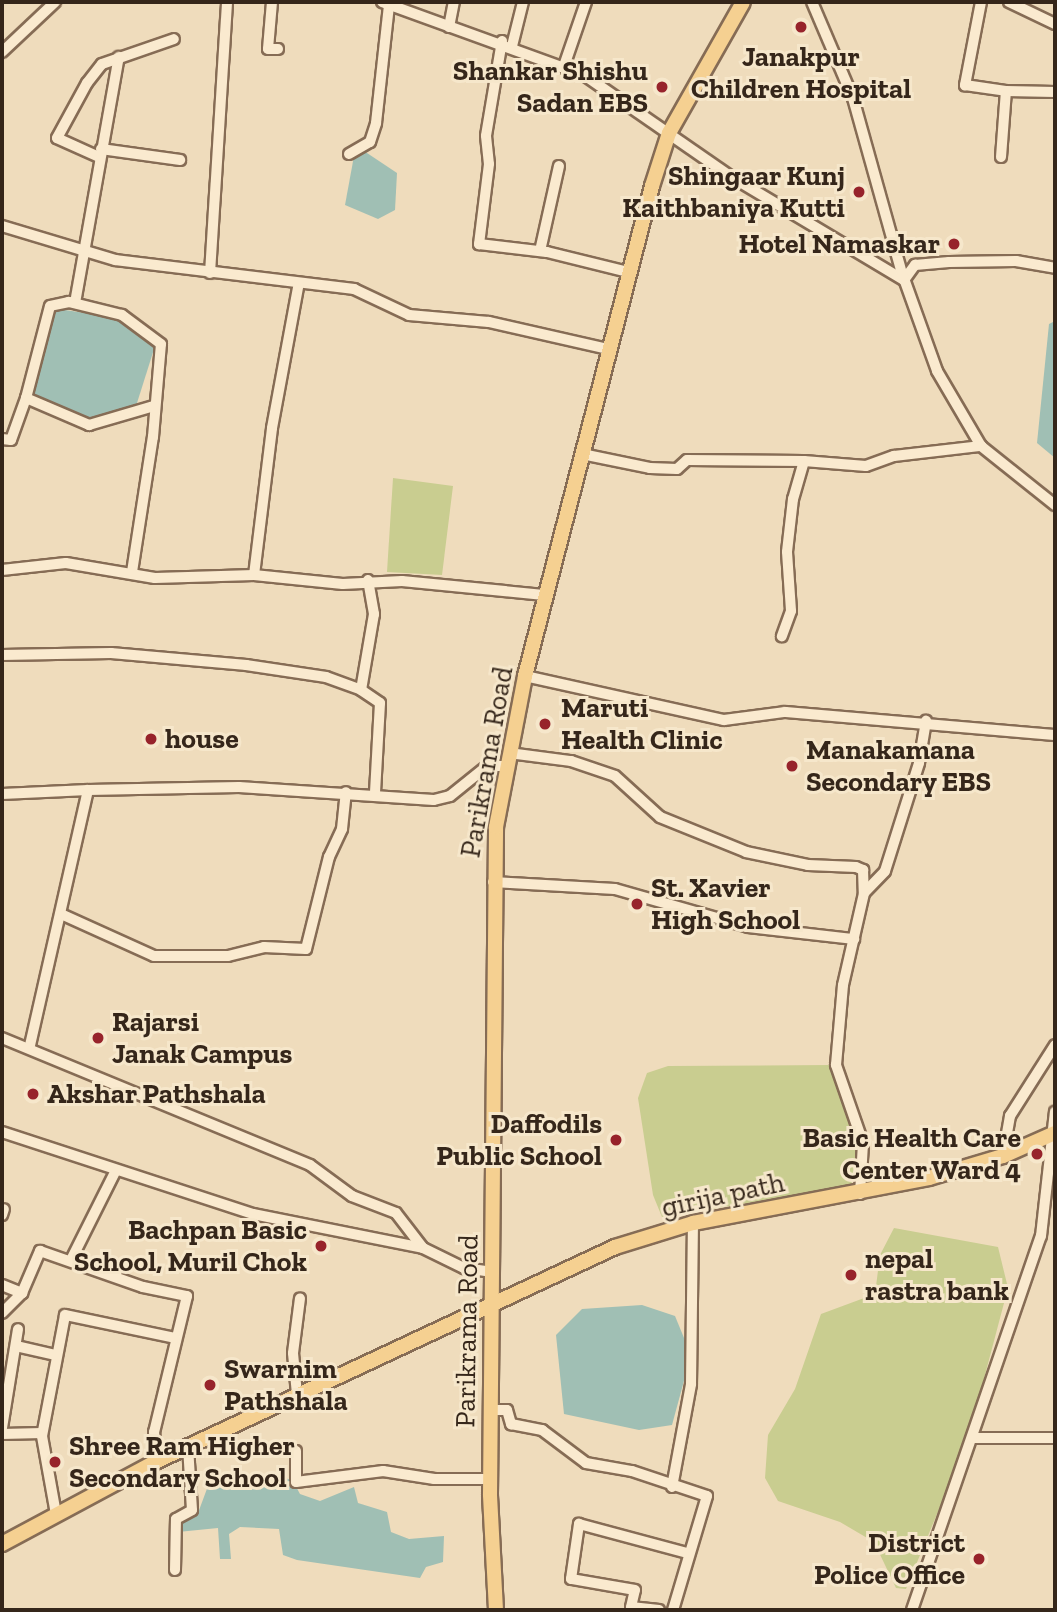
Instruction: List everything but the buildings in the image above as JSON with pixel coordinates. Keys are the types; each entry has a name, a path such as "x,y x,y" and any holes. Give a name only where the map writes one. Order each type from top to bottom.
{"main road":[{"name":"Parikrama Road","path":"496,1610 490,1479 493,1300 493,882 507,759 525,676 608,349 669,133 743,2"},
{"name":"girija path","path":"2,1544 157,1461 526,1285 693,1223 860,1194 1003,1156 1055,1133"}],"street":[{"path":"2,52 55,2"},
{"path":"210,273 227,2"},
{"path":"272,2 268,49 278,49"},
{"path":"449,27 454,2"},
{"path":"523,2 507,44 478,240 481,246 540,251 628,272"},
{"path":"564,66 586,2"},
{"path":"812,2 853,98 904,281 937,370 981,446 1055,505"},
{"path":"981,2 965,85 1006,91 1055,92"},
{"path":"1009,2 1055,24"},
{"path":"349,154 370,142 376,123 393,4 449,27 507,44 564,66 628,101 669,133 904,281"},
{"path":"174,39 119,57 94,73 57,138 100,153 180,160"},
{"path":"75,303 86,251 100,153 120,76 119,57"},
{"path":"1001,157 1006,91"},
{"path":"540,251 559,166"},
{"path":"2,226 86,251 210,273 354,289 409,315 489,322 608,349"},
{"path":"904,281 915,265 949,262 1016,261 1055,268"},
{"path":"254,575 272,428 299,283"},
{"path":"2,439 11,440 26,398 45,313 58,303 75,303 122,316 157,338 161,349 132,572"},
{"path":"26,398 89,425 153,407"},
{"path":"582,454 650,468 677,469 687,460 804,461 866,466 894,456 981,446"},
{"path":"782,636 791,611 787,552 804,461"},
{"path":"2,570 54,562 200,579 254,575 343,584 368,580 546,595"},
{"path":"361,690 374,614 368,580"},
{"path":"2,655 111,653 233,663 315,675 361,690 380,703 375,793"},
{"path":"525,676 724,720 785,712 926,721 1055,735"},
{"path":"864,893 885,871 919,763 926,721"},
{"path":"2,794 88,790 346,792 441,799 487,766 507,759 571,761 615,776 660,817 746,852 808,865 856,867 863,870 864,893 854,939 836,1065 863,1143 860,1194"},
{"path":"30,1046 88,790"},
{"path":"61,914 154,956 306,949 330,857 342,829 346,792"},
{"path":"493,882 615,889 748,927 854,939"},
{"path":"2,1038 30,1046 318,1169 352,1196 396,1213 423,1248"},
{"path":"1003,1156 1010,1116 1055,1045"},
{"path":"912,1610 974,1438 1041,1236 1055,1133 1055,1112"},
{"path":"2,1132 115,1172 296,1225 423,1248 464,1268 493,1272"},
{"path":"71,1260 115,1172"},
{"path":"672,1487 691,1384 693,1223"},
{"path":"2,1313 22,1293 40,1251 142,1287 187,1296 154,1432 157,1461"},
{"path":"2,1285 22,1293"},
{"path":"296,1394 293,1353 300,1298"},
{"path":"56,1514 42,1433 65,1315 175,1338"},
{"path":"2,1428 18,1329"},
{"path":"16,1346 57,1354"},
{"path":"491,1410 507,1410 511,1424 542,1430 586,1463 632,1471 672,1487 707,1496 687,1553 673,1610"},
{"path":"2,1434 42,1433"},
{"path":"974,1438 1055,1438"},
{"path":"175,1570 176,1519 192,1510 188,1446"},
{"path":"296,1451 296,1482 383,1471 434,1479 490,1479"},
{"path":"659,1610 631,1606 635,1590 571,1579 579,1524 687,1553"}],"green space":[{"path":"393,478 453,486 442,575 387,572"},
{"path":"831,1065 859,1139 851,1186 662,1217 653,1195 638,1098 647,1073 668,1066"},
{"path":"894,1228 998,1247 1008,1288 968,1439 906,1589 896,1588 874,1542 840,1522 778,1501 765,1478 768,1435 795,1389 821,1314 875,1294 880,1255"}],"water":[{"path":"364,151 397,173 395,210 378,219 345,205 354,156"},
{"path":"52,308 124,319 155,346 137,403 121,416 87,422 32,393"},
{"path":"1055,321 1055,458 1037,443 1049,324"},
{"path":"642,1305 675,1316 691,1355 672,1425 639,1430 564,1414 556,1335 582,1309"},
{"path":"242,1476 281,1476 293,1481 300,1494 320,1501 354,1487 358,1503 387,1512 391,1532 409,1539 444,1536 443,1562 426,1567 420,1578 297,1560 283,1555 279,1529 240,1527 229,1534 231,1559 220,1559 218,1528 178,1532 180,1518 198,1513 208,1486"}],"place":[{"name":"Janakpur Children Hospital","path":"801,27"},
{"name":"Shankar Shishu Sadan EBS","path":"662,87"},
{"name":"Shingaar Kunj Kaithbaniya Kutti","path":"859,192"},
{"name":"Hotel Namaskar","path":"954,244"},
{"name":"Maruti Health Clinic","path":"545,724"},
{"name":"house","path":"151,739"},
{"name":"Manakamana Secondary EBS","path":"792,766"},
{"name":"St. Xavier High School","path":"637,904"},
{"name":"Rajarsi Janak Campus","path":"98,1038"},
{"name":"Akshar Pathshala","path":"33,1094"},
{"name":"Daffodils Public School","path":"616,1140"},
{"name":"Basic Health Care Center Ward 4","path":"1037,1154"},
{"name":"Bachpan Basic School, Muril Chok","path":"321,1246"},
{"name":"nepal rastra bank","path":"851,1275"},
{"name":"Swarnim Pathshala","path":"210,1385"},
{"name":"Shree Ram Higher Secondary School","path":"55,1462"},
{"name":"District Police Office","path":"979,1559"}]}
